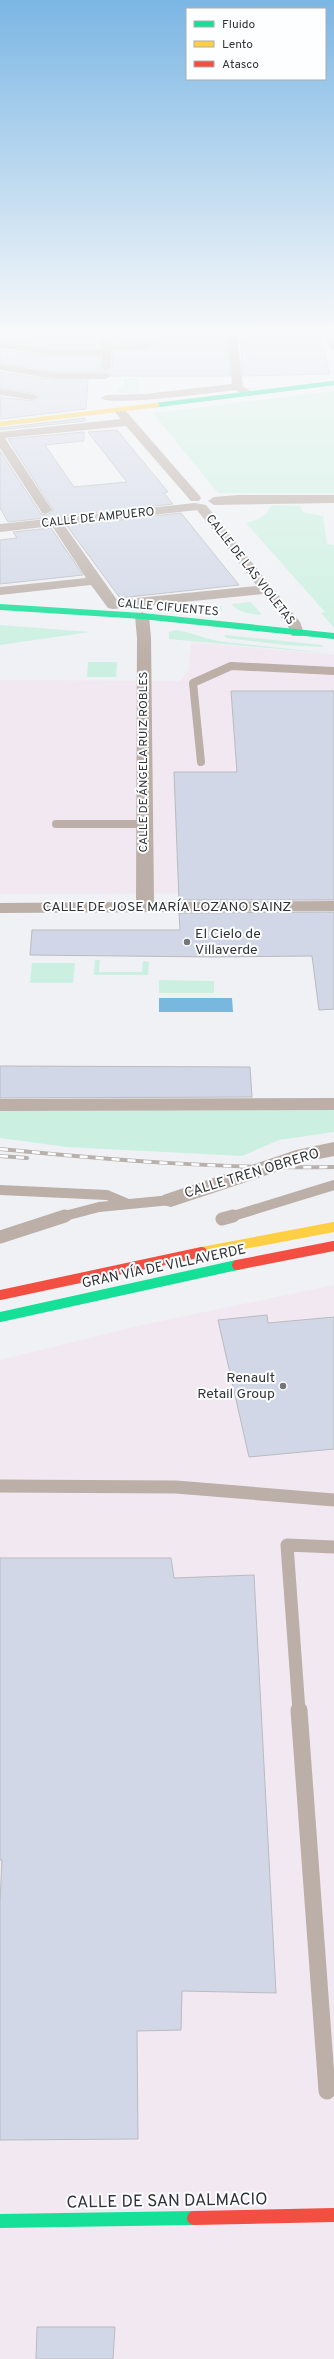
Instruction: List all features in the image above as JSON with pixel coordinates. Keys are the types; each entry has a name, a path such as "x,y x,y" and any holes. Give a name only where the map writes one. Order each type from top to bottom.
{"street":[{"path":"3,443 46,510"},
{"name":"CALLE DE LAS VIOLETAS","path":"145,443 267,589 295,625 297,633"},
{"name":"CALLE DE AMPUERO","path":"105,504 167,498 195,503"},
{"path":"195,503 208,498 214,501 334,499"},
{"name":"CALLE DE AMPUERO","path":"0,528 195,503"},
{"name":"CALLE DE AMPUERO","path":"31,511 60,508"},
{"path":"56,522 95,581 113,605 267,589"},
{"path":"0,591 95,581"},
{"name":"CALLE CIFUENTES","path":"0,607 142,616 334,636"},
{"name":"CALLE DE ÁNGELA RUIZ ROBLES","path":"142,616 144,638 145,907"},
{"name":"CALLE DE JOSE MARÍA LOZANO SAINZ","path":"0,908 334,906"},
{"path":"0,1105 334,1104"},
{"name":"CALLE TREN OBRERO","path":"171,1200 281,1162 334,1149"},
{"name":"GRAN VÍA DE VILLAVERDE","path":"0,1295 178,1256 334,1227"},
{"name":"GRAN VÍA DE VILLAVERDE","path":"0,1317 177,1277 334,1246"},
{"name":"CALLE DE SAN DALMACIO","path":"0,2221 334,2215"}],"lane":[{"path":"201,762 194,683 231,666 334,671"},
{"path":"56,824 144,824"},
{"path":"222,1219 334,1185"},
{"path":"0,1190 107,1195 128,1204"},
{"path":"0,1237 63,1216 99,1207 171,1200"},
{"path":"0,1486 176,1487 334,1500"},
{"path":"327,2091 287,1545 334,1547"}],"shaded area":[{"path":"191,642 334,655 334,893 0,894 0,680 180,681 189,670"},
{"path":"334,1285 334,2359 0,2359 0,1360 142,1325"}],"green space":[{"path":"177,443 334,443 334,493 218,493"},
{"path":"271,505 300,506 303,512 323,516 327,544 334,545 334,628 321,613 325,612 246,523 258,519 264,515"},
{"path":"251,602 262,615 241,611 232,604"},
{"path":"221,606 222,610 197,614 166,611"},
{"path":"0,625 90,632 0,645"},
{"path":"176,630 218,641 334,654 169,639 169,632"},
{"path":"224,635 322,645 324,647 285,645 226,638"},
{"path":"88,662 117,662 116,677 87,677"},
{"path":"95,960 100,960 99,972 142,972 143,961 149,962 148,975 94,975"},
{"path":"32,963 75,963 73,983 30,983"},
{"path":"159,980 214,981 214,993 159,993"},
{"path":"334,1109 334,1132 279,1140 242,1156 67,1147 0,1138 0,1111"}],"water":[{"path":"159,998 232,998 233,1012 159,1012"}],"building":[{"path":"11,443 64,443 45,445 74,487 127,482 97,443 128,443 168,492 164,493 173,504 8,522 0,508 0,451 41,514 47,515 53,510"},
{"path":"181,513 239,585 120,598 67,526"},
{"path":"51,528 83,575 0,584 0,540 17,538 13,532"},
{"path":"231,691 334,691 334,900 179,900 174,772 237,772"},
{"path":"334,912 334,1009 319,1010 312,956 214,957 30,955 32,930 180,930 179,913"},
{"path":"0,1066 250,1067 252,1097 0,1098"},
{"name":"Renault Retail Group","path":"267,1315 268,1323 334,1317 334,1449 249,1457 218,1320"},
{"path":"0,1558 171,1558 174,1578 254,1575 276,1993 182,1991 181,2030 137,2031 138,2139 0,2140 0,1902 2,1860 0,1860"},
{"path":"37,2327 115,2327 113,2359 36,2359"}],"railway":[{"path":"0,1149 167,1163 250,1167 334,1167"},
{"path":"0,1156 27,1158"}],"traffic: fast":[{"path":"0,607 142,616 334,636"},
{"path":"0,1317 237,1265"},
{"path":"0,2221 194,2218"}],"traffic: slow":[{"path":"202,1252 334,1227"}],"traffic: jam":[{"path":"237,1265 334,1246"},
{"path":"0,1295 202,1252"},
{"path":"194,2218 334,2215"}],"place":[{"name":"El Cielo de Villaverde","path":"187,942"},
{"name":"Renault Retail Group","path":"283,1386"}]}
